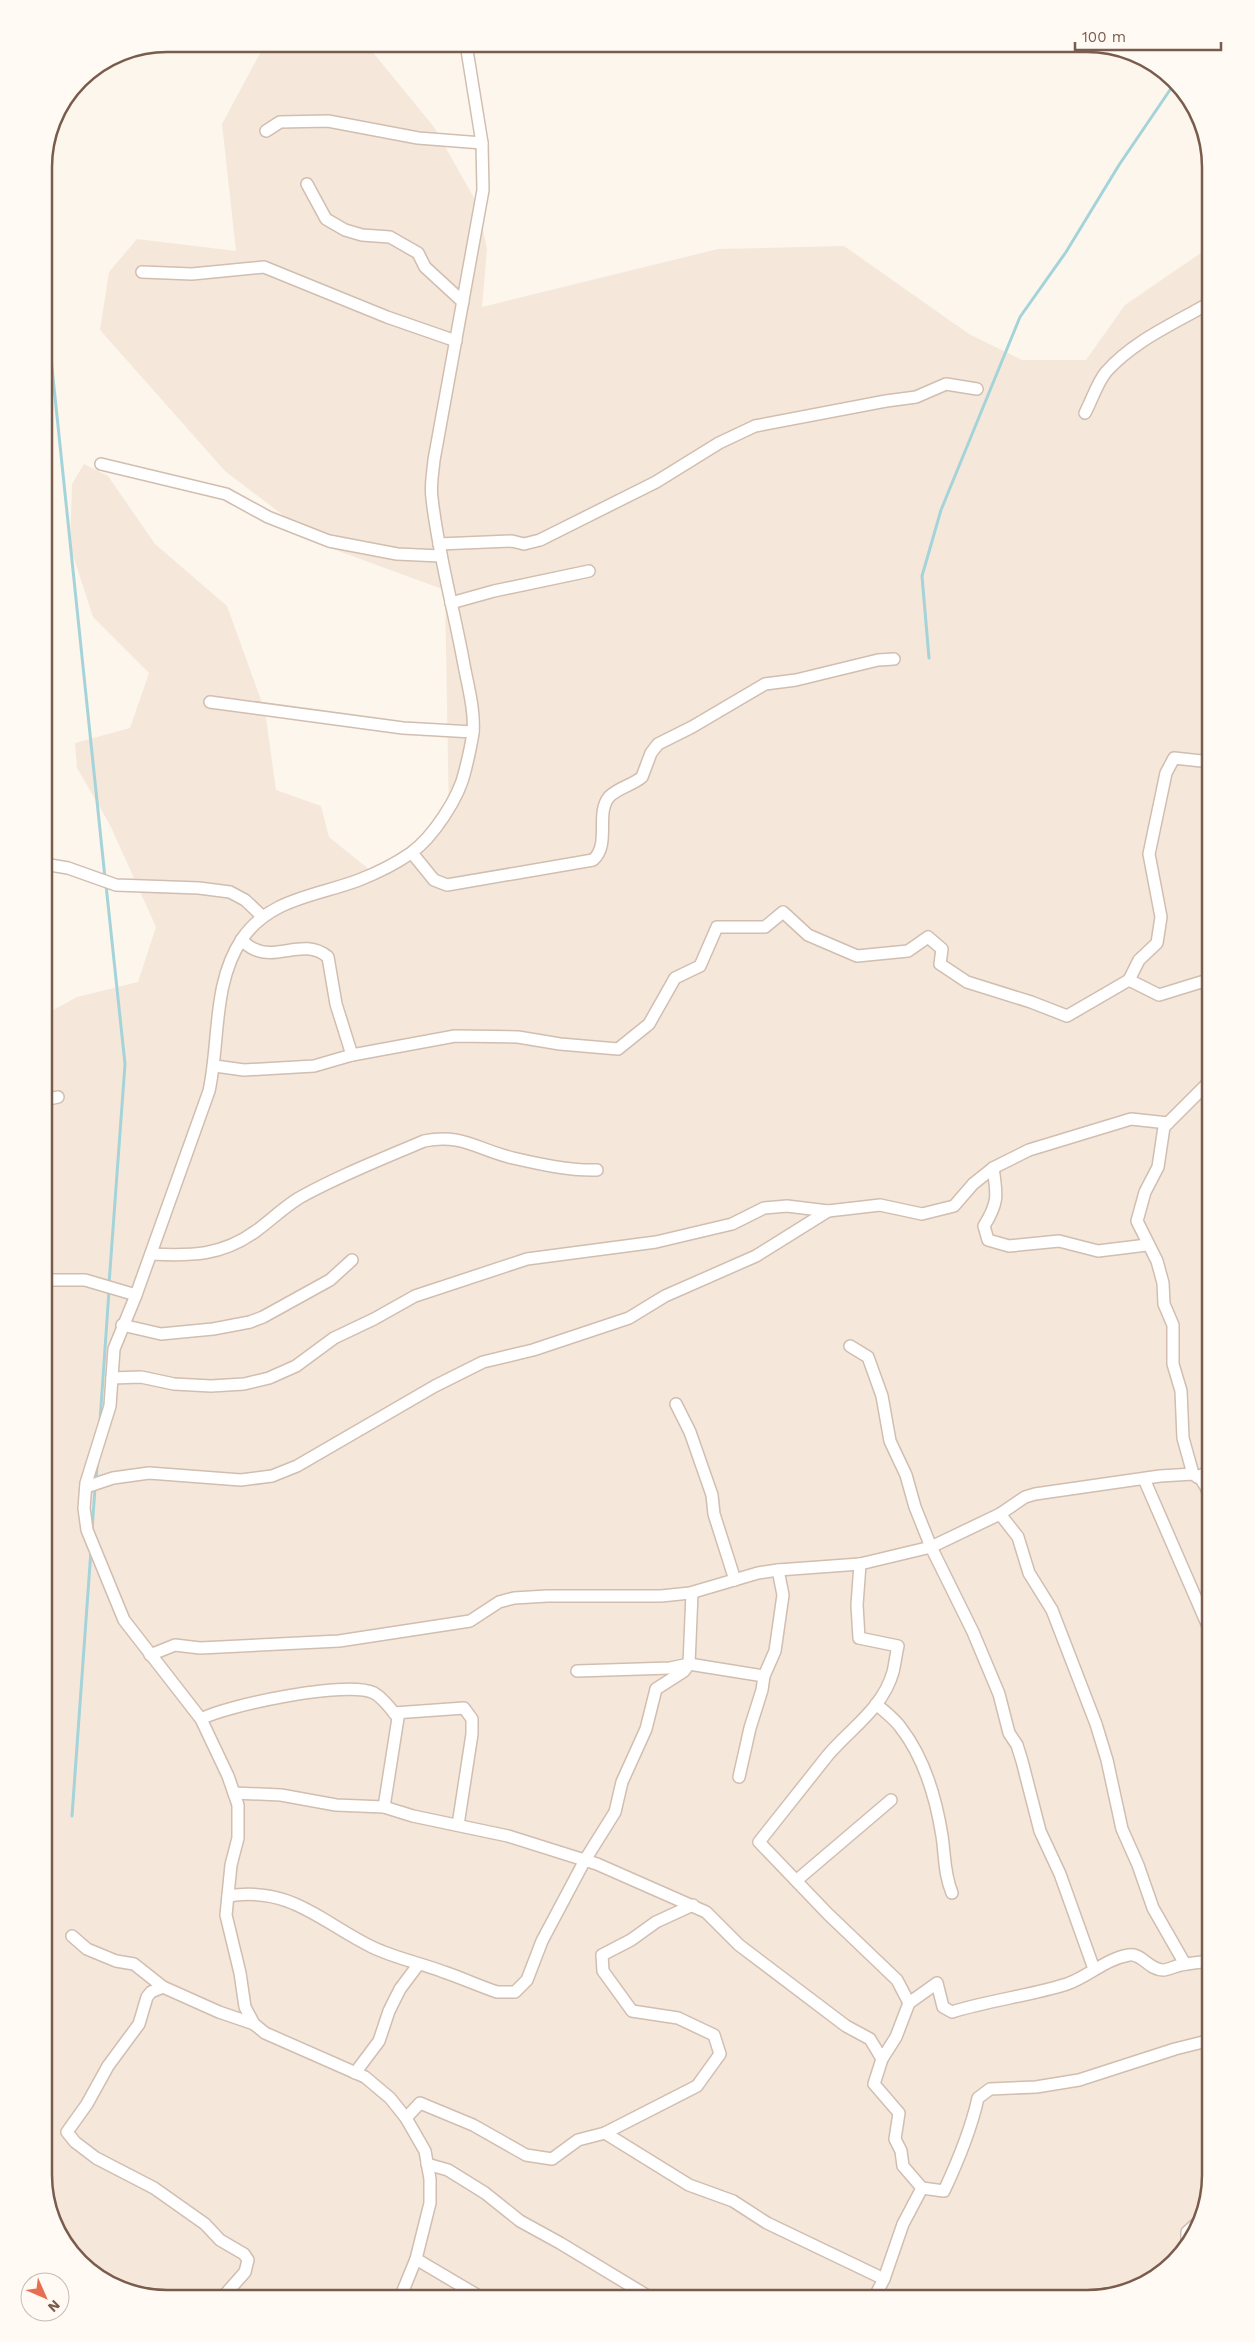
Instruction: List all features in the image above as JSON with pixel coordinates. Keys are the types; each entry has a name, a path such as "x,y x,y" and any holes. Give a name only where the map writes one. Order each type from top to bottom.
{"street":[{"path":"254,2024 245,2007 240,1973 226,1915 231,1866 238,1838 238,1805 228,1776 201,1719 124,1620 87,1530 84,1508 86,1487 110,1406 114,1349 122,1325 136,1295 209,1091 214,1066 218,1004 222,985 241,940 254,923 270,910 291,900 359,880 389,866 412,852 440,823 456,795 465,773 473,732 470,698 431,496 434,460 483,190 482,143 467,53"},
{"path":"266,131 280,122 328,121 418,138 482,143"},
{"path":"307,184 326,219 345,230 362,235 390,237 418,253 425,267 463,302"},
{"path":"142,272 192,274 264,267 387,317 456,340"},
{"path":"1085,413 1105,374 1122,356 1157,332 1202,307"},
{"path":"102,464 226,494 268,517 329,542 397,554 512,541 524,544 540,540 656,482 719,443 755,426 916,397 946,384 977,389"},
{"path":"451,603 494,591 589,571"},
{"path":"412,852 434,880 447,885 593,860 601,850 605,804 614,793 642,777 650,753 658,744 692,728 765,684 796,680 878,660 894,659"},
{"path":"210,702 403,728 473,732"},
{"path":"214,1066 244,1070 314,1066 352,1055 455,1036 518,1036 560,1044 618,1049 649,1024 675,978 700,966 716,928 765,927 783,912 808,935 857,956 908,951 928,937 942,949 940,964 967,982 1031,1002 1067,1016 1129,980 1139,960 1158,943 1161,918 1149,854 1166,773 1174,758 1202,761"},
{"path":"53,865 68,868 116,885 200,888 230,892 245,900 262,916"},
{"path":"241,940 255,950 287,951 311,948 321,951 328,957 336,1004 352,1055"},
{"path":"1129,980 1159,995 1202,982"},
{"path":"1202,1089 1164,1127 1158,1167 1145,1192 1137,1221 1147,1245 1157,1262 1163,1283 1164,1304 1173,1325 1173,1364 1181,1392 1183,1438 1195,1475 1202,1483"},
{"path":"53,1098 58,1097"},
{"path":"112,1378 141,1377 174,1384 211,1386 244,1384 269,1378 296,1366 334,1338 374,1319 415,1296 527,1259 656,1242 732,1224 764,1208 787,1206 828,1211 880,1205 922,1214 954,1206 973,1184 993,1168 1029,1150 1131,1119 1168,1122"},
{"path":"151,1254 185,1256 206,1254 248,1236 277,1212 300,1198 424,1141 453,1138 512,1158 582,1170 597,1170"},
{"path":"993,1168 996,1188 995,1209 984,1226 988,1240 1009,1246 1059,1241 1098,1251 1147,1245"},
{"path":"86,1487 113,1478 149,1473 241,1480 272,1476 297,1466 436,1386 483,1362 533,1350 629,1318 666,1296 756,1256 828,1211"},
{"path":"122,1325 161,1334 213,1329 250,1322 263,1317 330,1280 352,1260"},
{"path":"52,1280 85,1280 136,1295"},
{"path":"850,1346 868,1357 882,1396 890,1442 906,1475 915,1507 931,1547 973,1632 999,1694 1009,1733 1017,1745 1022,1761 1040,1831 1060,1874 1094,1969"},
{"path":"676,1404 690,1432 709,1486 714,1514 735,1580"},
{"path":"150,1654 175,1645 200,1648 339,1641 441,1627 470,1621 499,1602 514,1598 547,1596 661,1596 692,1593 778,1570 860,1564 931,1547 1000,1514 1026,1497 1035,1494 1202,1473"},
{"path":"1144,1479 1202,1612"},
{"path":"1000,1514 1018,1537 1029,1573 1052,1610 1096,1724 1107,1760 1122,1829 1138,1865 1153,1908 1184,1964"},
{"path":"860,1564 857,1605 859,1638 898,1646 893,1673 883,1695 865,1719 847,1734 828,1756 759,1842 828,1914 897,1980 909,2003"},
{"path":"739,1777 764,1676 775,1651 780,1627 783,1595 778,1570"},
{"path":"228,1896 245,1894 276,1897 304,1906 372,1947 497,1992 515,1992 527,1980 542,1941 584,1860 614,1812 622,1782 646,1729 656,1689 684,1671 689,1664 692,1593"},
{"path":"577,1671 670,1668 689,1664 764,1676"},
{"path":"201,1719 210,1714 262,1701 310,1692 349,1690 374,1693 398,1718 384,1807"},
{"path":"876,1704 901,1728 919,1758 934,1791 947,1881 952,1893"},
{"path":"394,1713 464,1708 472,1719 471,1744 458,1825"},
{"path":"234,1793 281,1795 336,1805 384,1807 413,1816 508,1836 584,1860 693,1905 713,1918 739,1945 846,2026 870,2039 882,2058"},
{"path":"797,1880 890,1800"},
{"path":"406,2118 420,2103 474,2125 526,2155 552,2159 578,2140 605,2133 697,2086 720,2054 714,2035 678,2018 632,2011 603,1971 602,1955 631,1940 656,1922 693,1905"},
{"path":"72,1936 87,1949 116,1961 134,1964 163,1987 219,2012 254,2024 265,2033 365,2077 390,2098 406,2118 425,2151 430,2179 430,2203 416,2259 404,2289"},
{"path":"1202,1962 1184,1964 1162,1970 1151,1967 1138,1956 1131,1954 1119,1957 1070,1983 1024,1996 975,2005 952,2012 943,2007 937,1983 909,2003 896,2037 882,2058 874,2084 898,2113 895,2139 901,2151 903,2166 922,2188 944,2191 958,2161 973,2119 978,2098 990,2089 1036,2087 1079,2080 1158,2054 1202,2042"},
{"path":"355,2073 379,2041 389,2011 400,1989 418,1965"},
{"path":"163,1987 151,1992 147,1997 139,2024 108,2066 87,2104 67,2132 75,2142 96,2158 154,2188 205,2224 220,2240 244,2254 248,2260 245,2272 230,2289"},
{"path":"605,2133 689,2185 734,2201 767,2223 884,2279"},
{"path":"428,2164 448,2170 485,2193 520,2221 560,2242 637,2290"},
{"path":"878,2290 884,2279 903,2224 922,2188"},
{"path":"416,2259 467,2289"}],"shaded area":[{"path":"260,53 373,53 434,127 478,205 487,249 482,307 718,249 844,246 969,334 1022,360 1086,360 1125,305 1202,252 1202,2190 1194,2219 1174,2250 1158,2266 1132,2281 1103,2289 1088,2290 160,2289 123,2281 97,2266 76,2245 61,2219 55,2197 52,2174 53,1010 77,997 138,982 156,927 110,825 77,768 75,743 130,728 149,673 93,617 70,546 72,484 84,464 108,476 155,544 227,606 265,711 276,790 321,806 329,837 376,875 449,820 445,590 322,545 225,471 100,330 109,272 137,239 236,251 222,124"}],"waterway":[{"path":"929,658 922,576 941,510 1020,317 1066,252 1119,165 1171,88"},
{"path":"53,377 105,878"},
{"path":"106,885 125,1064 109,1284"},
{"path":"100,1421 109,1291"},
{"path":"96,1481 97,1465"},
{"path":"92,1531 95,1488"},
{"path":"72,1816 91,1550"}]}
